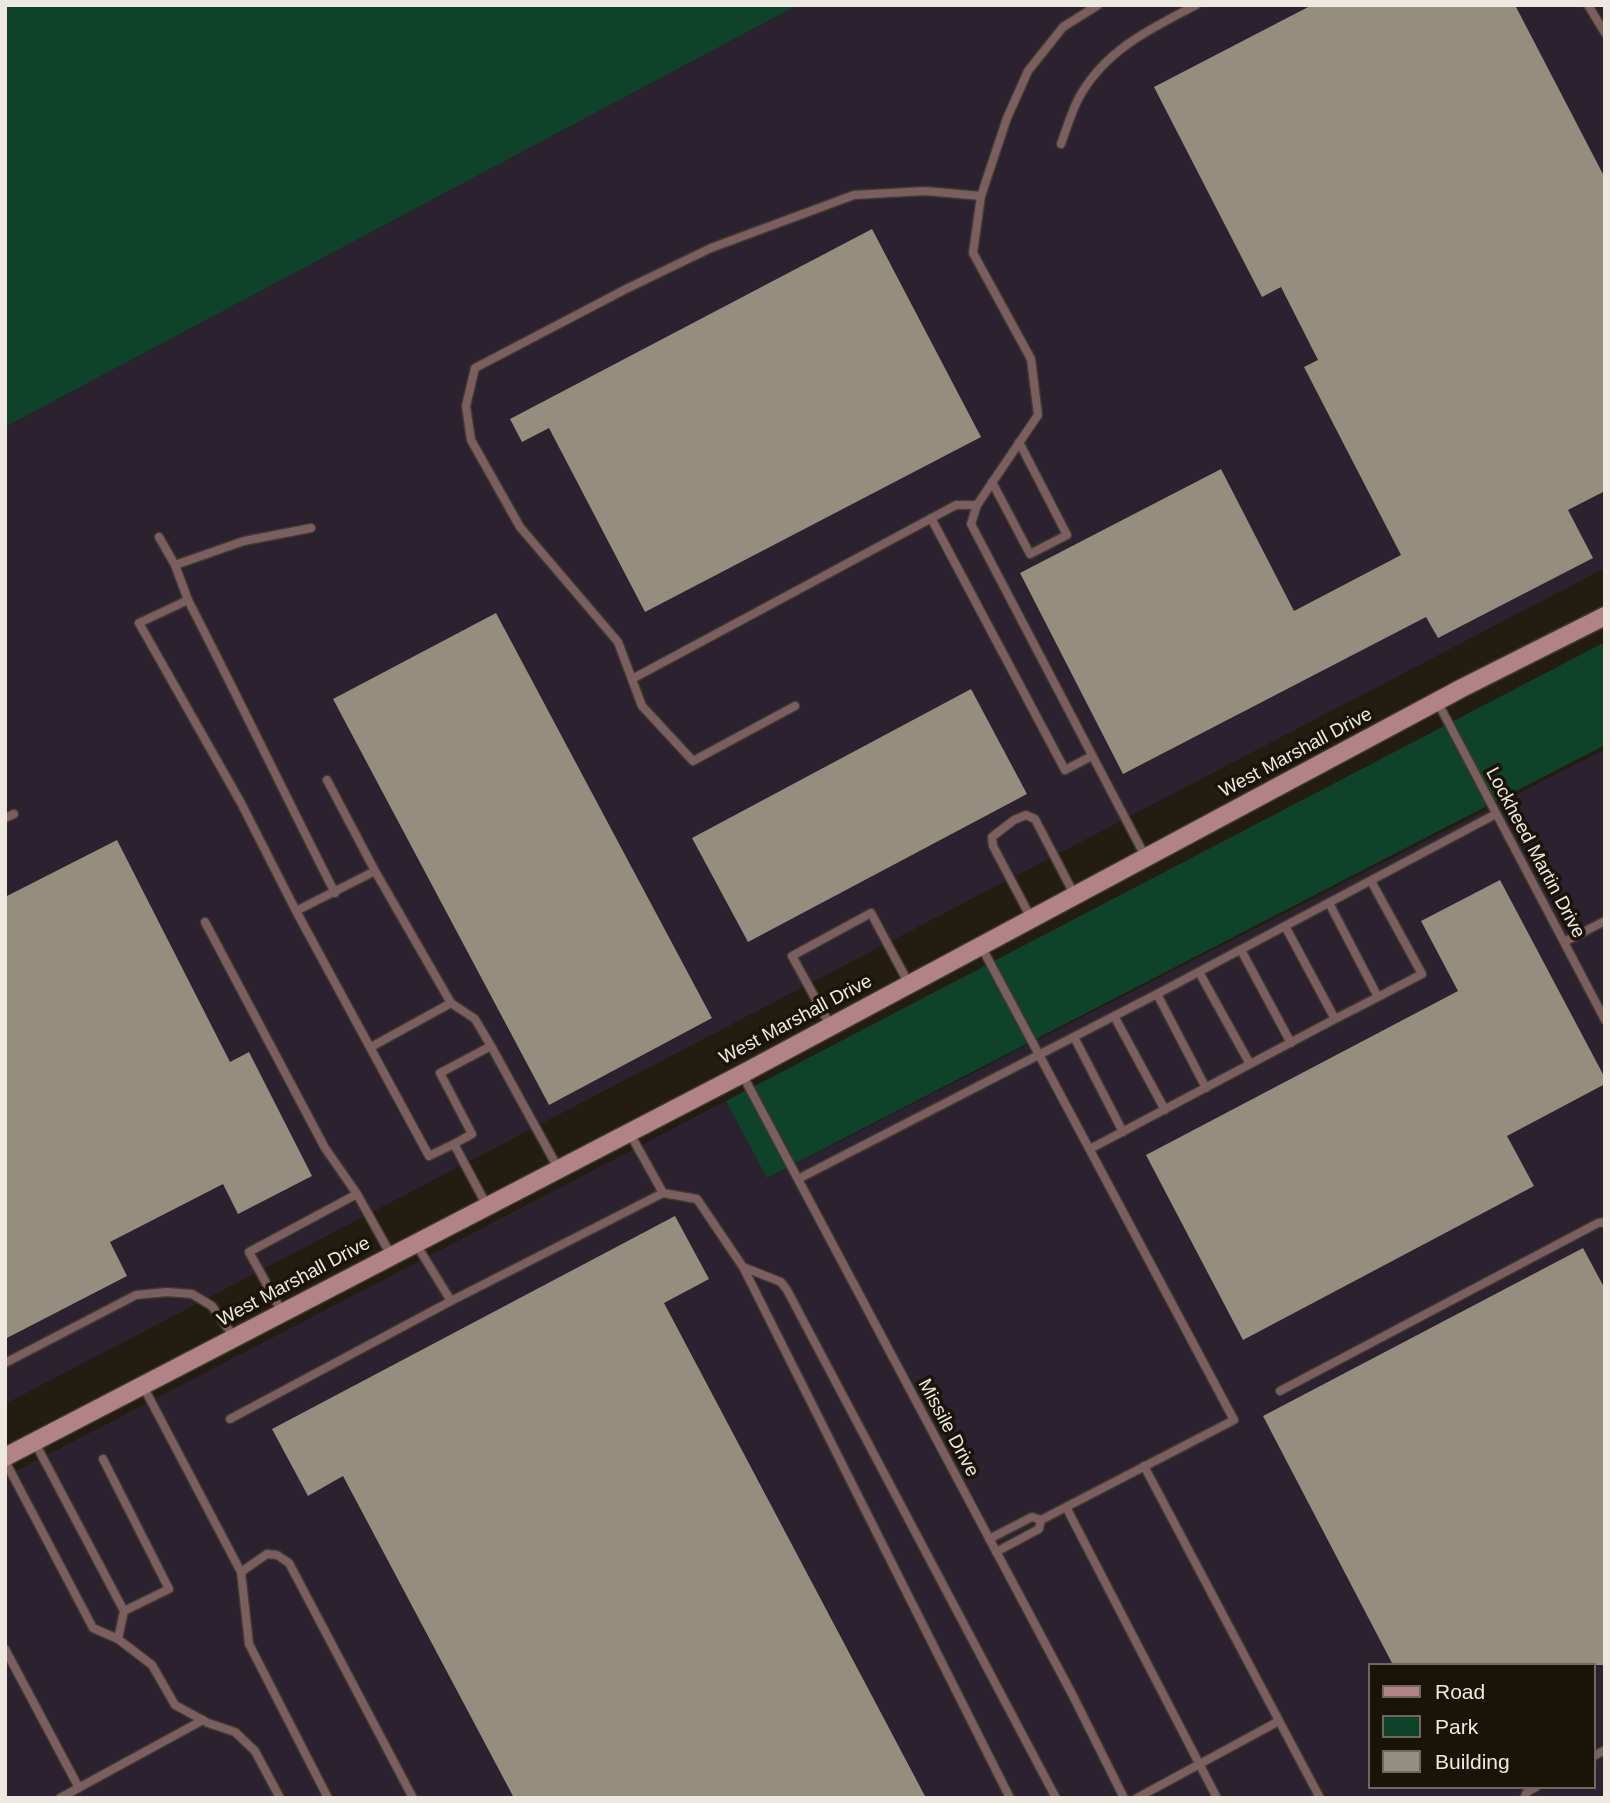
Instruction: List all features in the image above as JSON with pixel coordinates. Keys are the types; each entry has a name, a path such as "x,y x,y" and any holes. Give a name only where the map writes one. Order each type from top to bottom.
{"main road":[{"name":"West Marshall Drive","path":"5,1459 34,1441 742,1074 1437,701 1605,616"}],"lane":[{"path":"1098,5 1063,27 1028,71 1007,118 981,196 973,253 1031,359 1038,415 977,505 971,524 1146,858"},
{"path":"1061,144 1081,94 1110,56 1144,32 1196,5"},
{"path":"1588,5 1605,33"},
{"path":"795,706 692,761 642,706 618,642 520,527 471,440 466,406 475,368 615,294 711,248 855,195 925,191 981,196"},
{"path":"992,482 1030,554 1067,535 1019,442"},
{"path":"632,679 956,505 977,505"},
{"path":"931,518 1065,770 1092,756"},
{"path":"175,565 244,541 312,528"},
{"path":"159,537 335,893"},
{"path":"188,600 139,623 241,803 296,911 429,1156 472,1134 440,1073 491,1046"},
{"name":"Lockheed Martin Drive","path":"1437,701 1605,1020"},
{"path":"327,780 451,1003 475,1019 559,1169"},
{"path":"5,818 14,814"},
{"path":"797,1179 1157,994 1496,814"},
{"path":"1031,919 993,846 992,837 1014,820 1026,815 1035,820 1075,896"},
{"path":"296,911 375,870"},
{"path":"1090,1149 1422,974 1371,881"},
{"path":"1329,903 1378,997"},
{"path":"830,1025 792,956 871,914 909,984"},
{"path":"1564,942 1605,921"},
{"path":"205,922 325,1149 357,1194 391,1255"},
{"path":"1285,926 1335,1019"},
{"path":"981,946 1234,1420 1041,1520 1032,1517 989,1539"},
{"path":"1241,950 1291,1043"},
{"path":"1199,972 1250,1064"},
{"path":"1157,994 1206,1088"},
{"path":"372,1047 451,1003"},
{"path":"1114,1016 1165,1110"},
{"path":"1074,1037 1123,1132"},
{"name":"Missile Drive","path":"742,1074 1124,1798"},
{"path":"629,1132 663,1193"},
{"path":"454,1144 487,1206"},
{"path":"230,1419 451,1301 663,1193 697,1199 743,1267 1010,1798"},
{"path":"282,1312 249,1252 357,1194"},
{"path":"1280,1391 1598,1223 1605,1222"},
{"path":"416,1242 451,1301"},
{"path":"743,1267 781,1282 787,1290 1056,1798"},
{"path":"5,1363 136,1295 167,1292 192,1294 212,1306 234,1337"},
{"path":"143,1385 241,1572 249,1644 328,1798"},
{"path":"34,1441 124,1611 118,1639"},
{"path":"5,1459 93,1628 118,1639 152,1665 175,1705 203,1720 235,1732 255,1751 280,1798"},
{"path":"103,1459 169,1589 124,1611"},
{"path":"1144,1466 1320,1798"},
{"path":"1066,1507 1217,1798"},
{"path":"996,1552 1039,1530 1041,1520"},
{"path":"241,1572 267,1554 277,1555 289,1563 413,1798"},
{"path":"5,1649 79,1788"},
{"path":"60,1798 203,1720"},
{"path":"1136,1798 1279,1721"}],"shaded area":[{"path":"798,5 1605,5 1605,568 5,1404 5,427"},
{"path":"1605,749 1605,1798 5,1798 5,1477 726,1101 768,1178"}],"green space":[{"path":"5,5 798,5 5,427"},
{"path":"1605,642 1605,745 767,1178 726,1101"}],"building":[{"path":"1312,5 1515,5 1605,178 1605,491 1568,510 1593,558 1438,638 1426,617 1123,774 1020,573 1221,469 1294,611 1401,555 1304,367 1318,360 1281,287 1262,297 1154,87"},
{"path":"872,229 981,437 645,612 549,428 522,442 510,419"},
{"path":"496,613 712,1018 549,1105 333,699"},
{"path":"971,689 1027,794 748,942 692,838"},
{"path":"117,840 230,1062 249,1052 312,1176 238,1214 223,1184 110,1242 127,1276 5,1339 5,897"},
{"path":"1500,880 1605,1078 1605,1084 1507,1136 1534,1186 1243,1340 1146,1155 1458,991 1421,921"},
{"path":"675,1216 709,1279 664,1303 926,1798 514,1798 343,1476 308,1496 272,1429"},
{"path":"1583,1248 1605,1289 1605,1665 1392,1663 1263,1416"}]}
